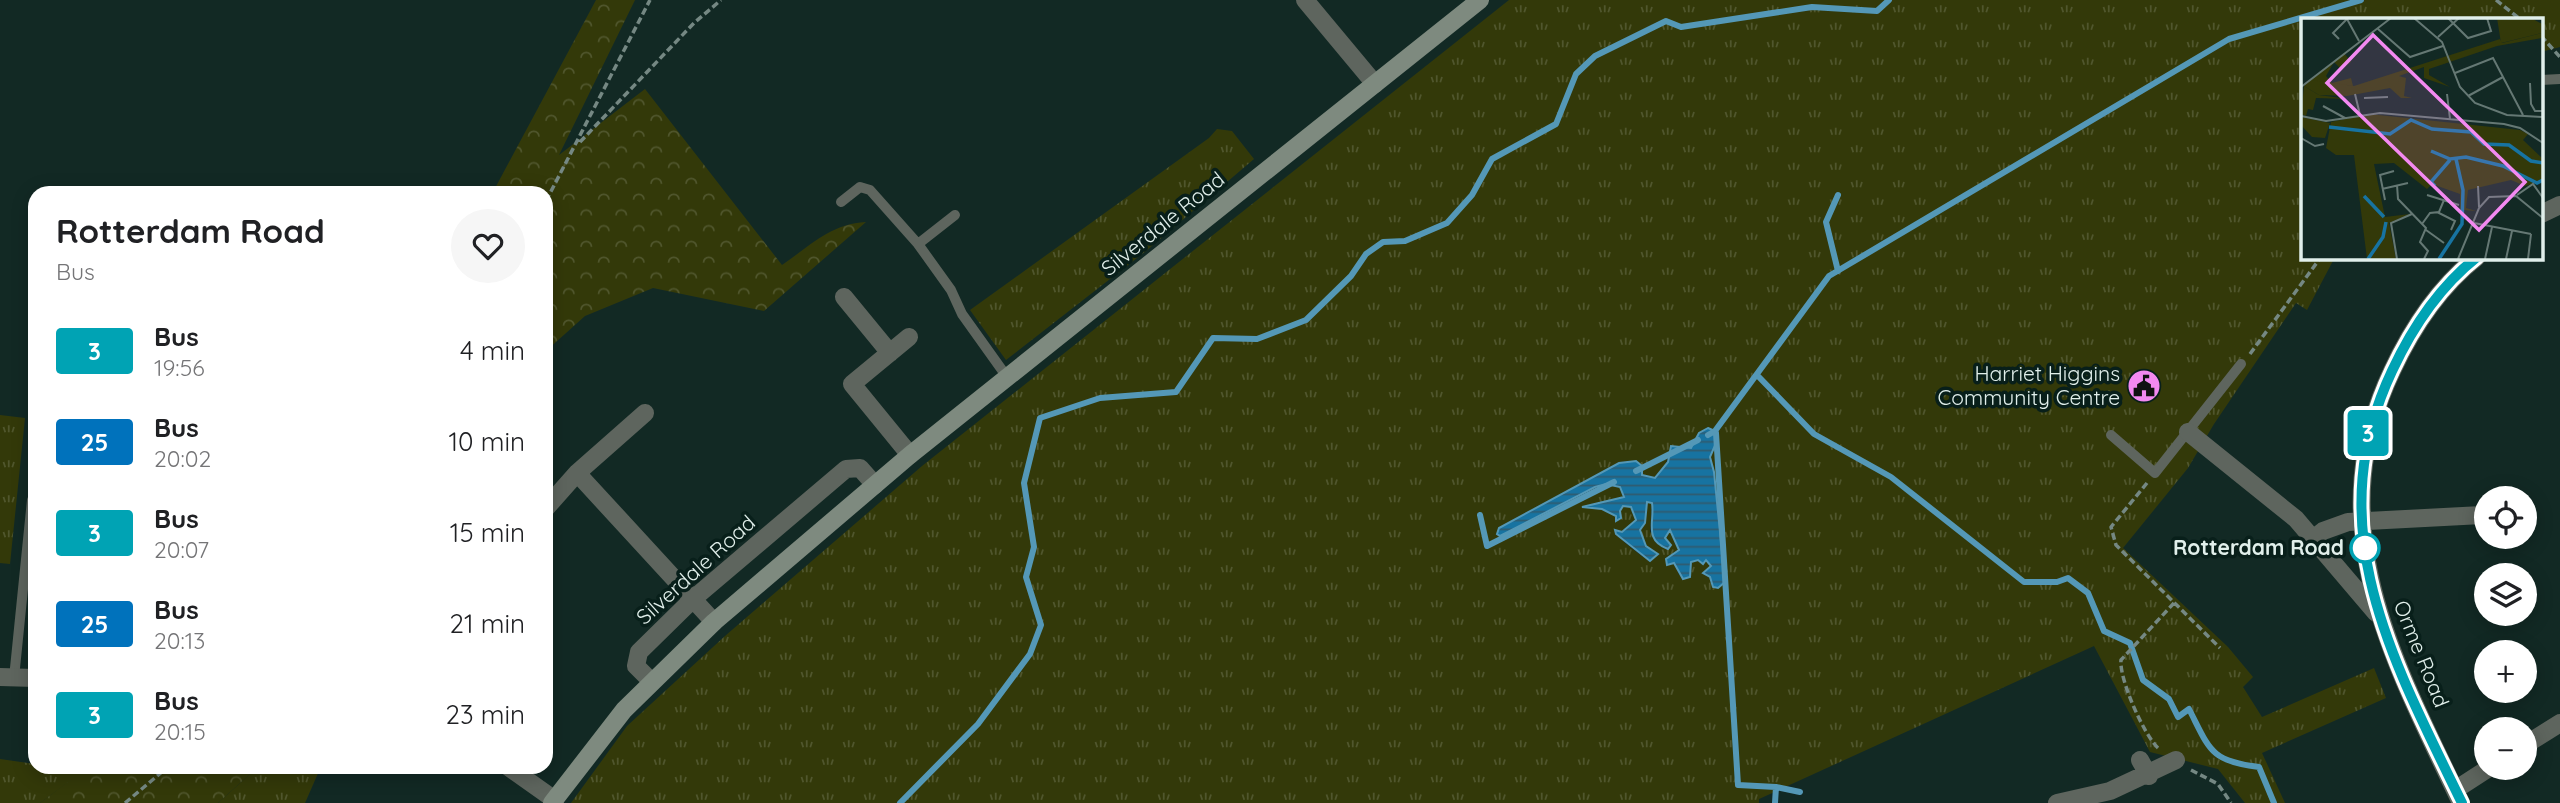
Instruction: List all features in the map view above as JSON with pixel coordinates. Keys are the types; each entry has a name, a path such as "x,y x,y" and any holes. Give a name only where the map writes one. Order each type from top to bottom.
{"main road":[{"name":"Silverdale Road","path":"554,801 600,738 651,681 714,622 910,455 1480,0"}],"street":[{"path":"1304,0 1375,83"},
{"path":"2542,214 2560,205"},
{"name":"Orme Road","path":"2458,796 2377,613 2360,522 2362,466 2368,428 2382,391 2402,348 2427,308 2475,259"},
{"path":"844,297 890,353"},
{"path":"909,337 852,384 910,455"},
{"path":"553,500 577,473 645,413"},
{"path":"2188,432 2296,519 2377,613"},
{"name":"Silverdale Road","path":"651,681 636,666 639,652 693,599 846,469 860,468 875,485"},
{"path":"577,473 714,622"},
{"path":"2314,538 2336,526 2360,522 2474,516"},
{"path":"7,677 28,678"},
{"path":"2537,737 2560,723"},
{"path":"2057,803 2110,791 2144,768 2176,760"},
{"path":"518,774 554,801"},
{"path":"2458,796 2475,780"}],"lane":[{"path":"2542,80 2560,79"},
{"path":"841,202 859,187 870,190 918,244 951,290 962,314 1007,377"},
{"path":"918,244 954,215"},
{"path":"2111,435 2155,473 2241,364"},
{"path":"7,677 28,528"}],"path":[{"path":"553,188 650,0"},
{"path":"576,146 694,23 721,0"},
{"path":"2496,0 2519,18"},
{"path":"2542,37 2560,57"},
{"path":"2241,364 2320,259"},
{"path":"2155,473 2111,527 2116,545 2220,649"},
{"path":"2174,603 2121,660 2120,672 2154,746 2173,753 2182,767 2218,784 2231,803"},
{"path":"125,803 159,774"}],"green space":[{"path":"596,0 635,0 559,155 645,89 782,265 831,231 866,222 764,311 653,288 585,316 553,345 553,186 496,186"},
{"path":"1509,0 2560,0 2560,47 2542,52 2542,18 2301,18 2301,259 2334,259 2307,310 2296,303 2214,424 2188,468 2123,548 2228,647 2253,677 2243,687 2262,717 2374,668 2386,698 2262,753 2285,803 2245,803 2218,769 2150,752 2094,646 1759,799 1759,803 571,803 627,726 725,636 922,466","holes":["1693,443 1716,443 1710,457 1714,472 1725,582 1712,580 1711,566 1706,560 1691,562 1679,575 1672,556 1679,550 1670,530 1665,538 1650,532 1652,503 1647,501 1640,530 1646,546 1643,557 1624,542 1622,532 1637,520 1631,507 1623,506 1616,520 1616,516 1602,509 1585,507 1624,497 1620,487 1606,484 1500,536 1499,528 1642,466 1642,475 1655,478 1663,472 1670,450 1688,450"]},
{"path":"1217,129 1232,131 1254,159 1146,251 1006,360 970,310 1209,138"},
{"path":"0,415 25,418 10,564 0,563"},
{"path":"0,759 28,763 28,774 79,774 40,803 0,803"},
{"path":"78,774 250,774 218,803 40,803"},
{"path":"250,774 318,774 305,803 218,803"}],"water":[{"path":"1708,428 1715,431 1716,443 1710,457 1714,472 1725,582 1718,588 1713,587 1710,577 1703,573 1711,566 1706,560 1703,564 1698,560 1691,562 1690,577 1683,579 1674,563 1667,565 1666,559 1679,550 1670,530 1665,538 1671,545 1668,549 1655,541 1652,503 1647,502 1645,523 1640,530 1646,546 1658,554 1650,561 1616,534 1615,530 1622,532 1636,520 1631,507 1623,506 1620,511 1621,518 1616,521 1616,516 1602,509 1582,507 1624,497 1620,487 1606,484 1595,487 1500,536 1497,534 1499,528 1619,463 1636,461 1642,466 1642,475 1655,478 1668,462 1671,446 1691,448 1699,433"}],"waterway":[{"path":"900,803 978,724 1030,654 1041,625 1026,577 1034,547 1024,483 1040,418 1100,398 1176,392 1213,338 1257,339 1306,320 1351,276 1366,254 1383,242 1405,241 1447,223 1472,195 1492,159 1556,124 1576,74 1595,56 1666,21 1681,27 1812,7 1877,11 1889,0"},
{"path":"1708,435 1715,431 1829,276 2229,39 2361,0"},
{"path":"1838,195 1826,222 1838,271"},
{"path":"1757,375 1814,434 1891,477 2024,582 2057,582 2068,578 2088,593 2104,631 2130,643 2143,680 2169,699 2178,717 2189,709 2207,744 2221,757 2259,767 2274,803"},
{"path":"1716,433 1738,785 1776,787 1800,792"},
{"path":"1636,471 1698,440"},
{"path":"1480,515 1487,546 1614,482"},
{"path":"1775,803 1776,787"}],"bus line":[{"name":"3","path":"2462,803 2400,672 2377,613 2360,522 2362,466 2368,428 2382,391 2402,348 2427,308 2474,259"}],"place":[{"name":"Harriet Higgins Community Centre","path":"2144,386"},
{"name":"Rotterdam Road","path":"2365,548"}]}
